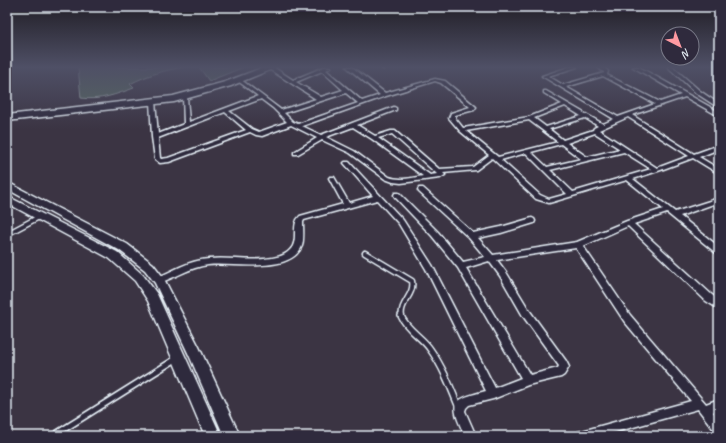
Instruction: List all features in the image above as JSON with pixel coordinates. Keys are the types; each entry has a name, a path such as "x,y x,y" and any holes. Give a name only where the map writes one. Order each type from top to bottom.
{"highway":[{"path":"7,113 174,95 206,88"},
{"path":"7,118 152,102 185,97 215,88"}],"main road":[{"path":"7,185 122,247 141,260 160,280 232,436"},
{"path":"7,198 113,255 125,264 139,278 153,298 213,436"}],"street":[{"path":"249,88 280,112 291,123 352,152 387,178 395,181 442,175 393,132 374,138"},
{"path":"301,88 320,99"},
{"path":"343,88 361,104"},
{"path":"375,88 384,95"},
{"path":"298,126 384,95 409,88"},
{"path":"450,88 473,107 472,109 451,116 462,130 543,200 549,201 656,170 719,147"},
{"path":"563,88 619,120"},
{"path":"628,88 659,104"},
{"path":"671,88 719,114"},
{"path":"693,88 719,106"},
{"path":"280,112 346,91"},
{"path":"546,92 602,126"},
{"path":"439,171 474,169 495,157 527,152 563,142 596,131 597,127 619,120 628,115 686,96"},
{"path":"185,97 187,125"},
{"path":"155,137 261,97"},
{"path":"152,102 157,158 160,161 164,161 250,130"},
{"path":"462,130 530,118 565,104"},
{"path":"296,153 322,137 394,109"},
{"path":"225,110 250,130 258,134 262,134 291,123"},
{"path":"628,115 719,172"},
{"path":"545,129 586,116"},
{"path":"530,118 585,159"},
{"path":"353,126 374,138 428,177"},
{"path":"596,131 656,170"},
{"path":"546,169 624,150"},
{"path":"527,152 571,194"},
{"path":"347,163 401,222 429,267 493,394"},
{"path":"332,178 346,205"},
{"path":"628,178 719,251"},
{"path":"421,190 472,236 491,258 503,274 526,313 564,367 559,373 528,380 493,394 466,401 461,405 460,411 471,436"},
{"path":"397,195 435,234 461,266 528,380"},
{"path":"160,280 207,262 260,263 272,262 287,257 298,246 299,221 302,218 378,197"},
{"path":"461,266 491,258 578,245 629,223 719,200"},
{"path":"472,236 501,230 532,221"},
{"path":"629,223 709,298 719,305"},
{"path":"578,245 628,318 719,427"},
{"path":"582,436 719,404"}],"lane":[{"path":"7,234 40,216"},
{"path":"364,253 412,281 413,287 401,311 401,315 405,322 432,351 439,362 460,411"},
{"path":"53,436 179,358"}],"green space":[{"path":"80,88 134,88 102,98 81,98"}]}
